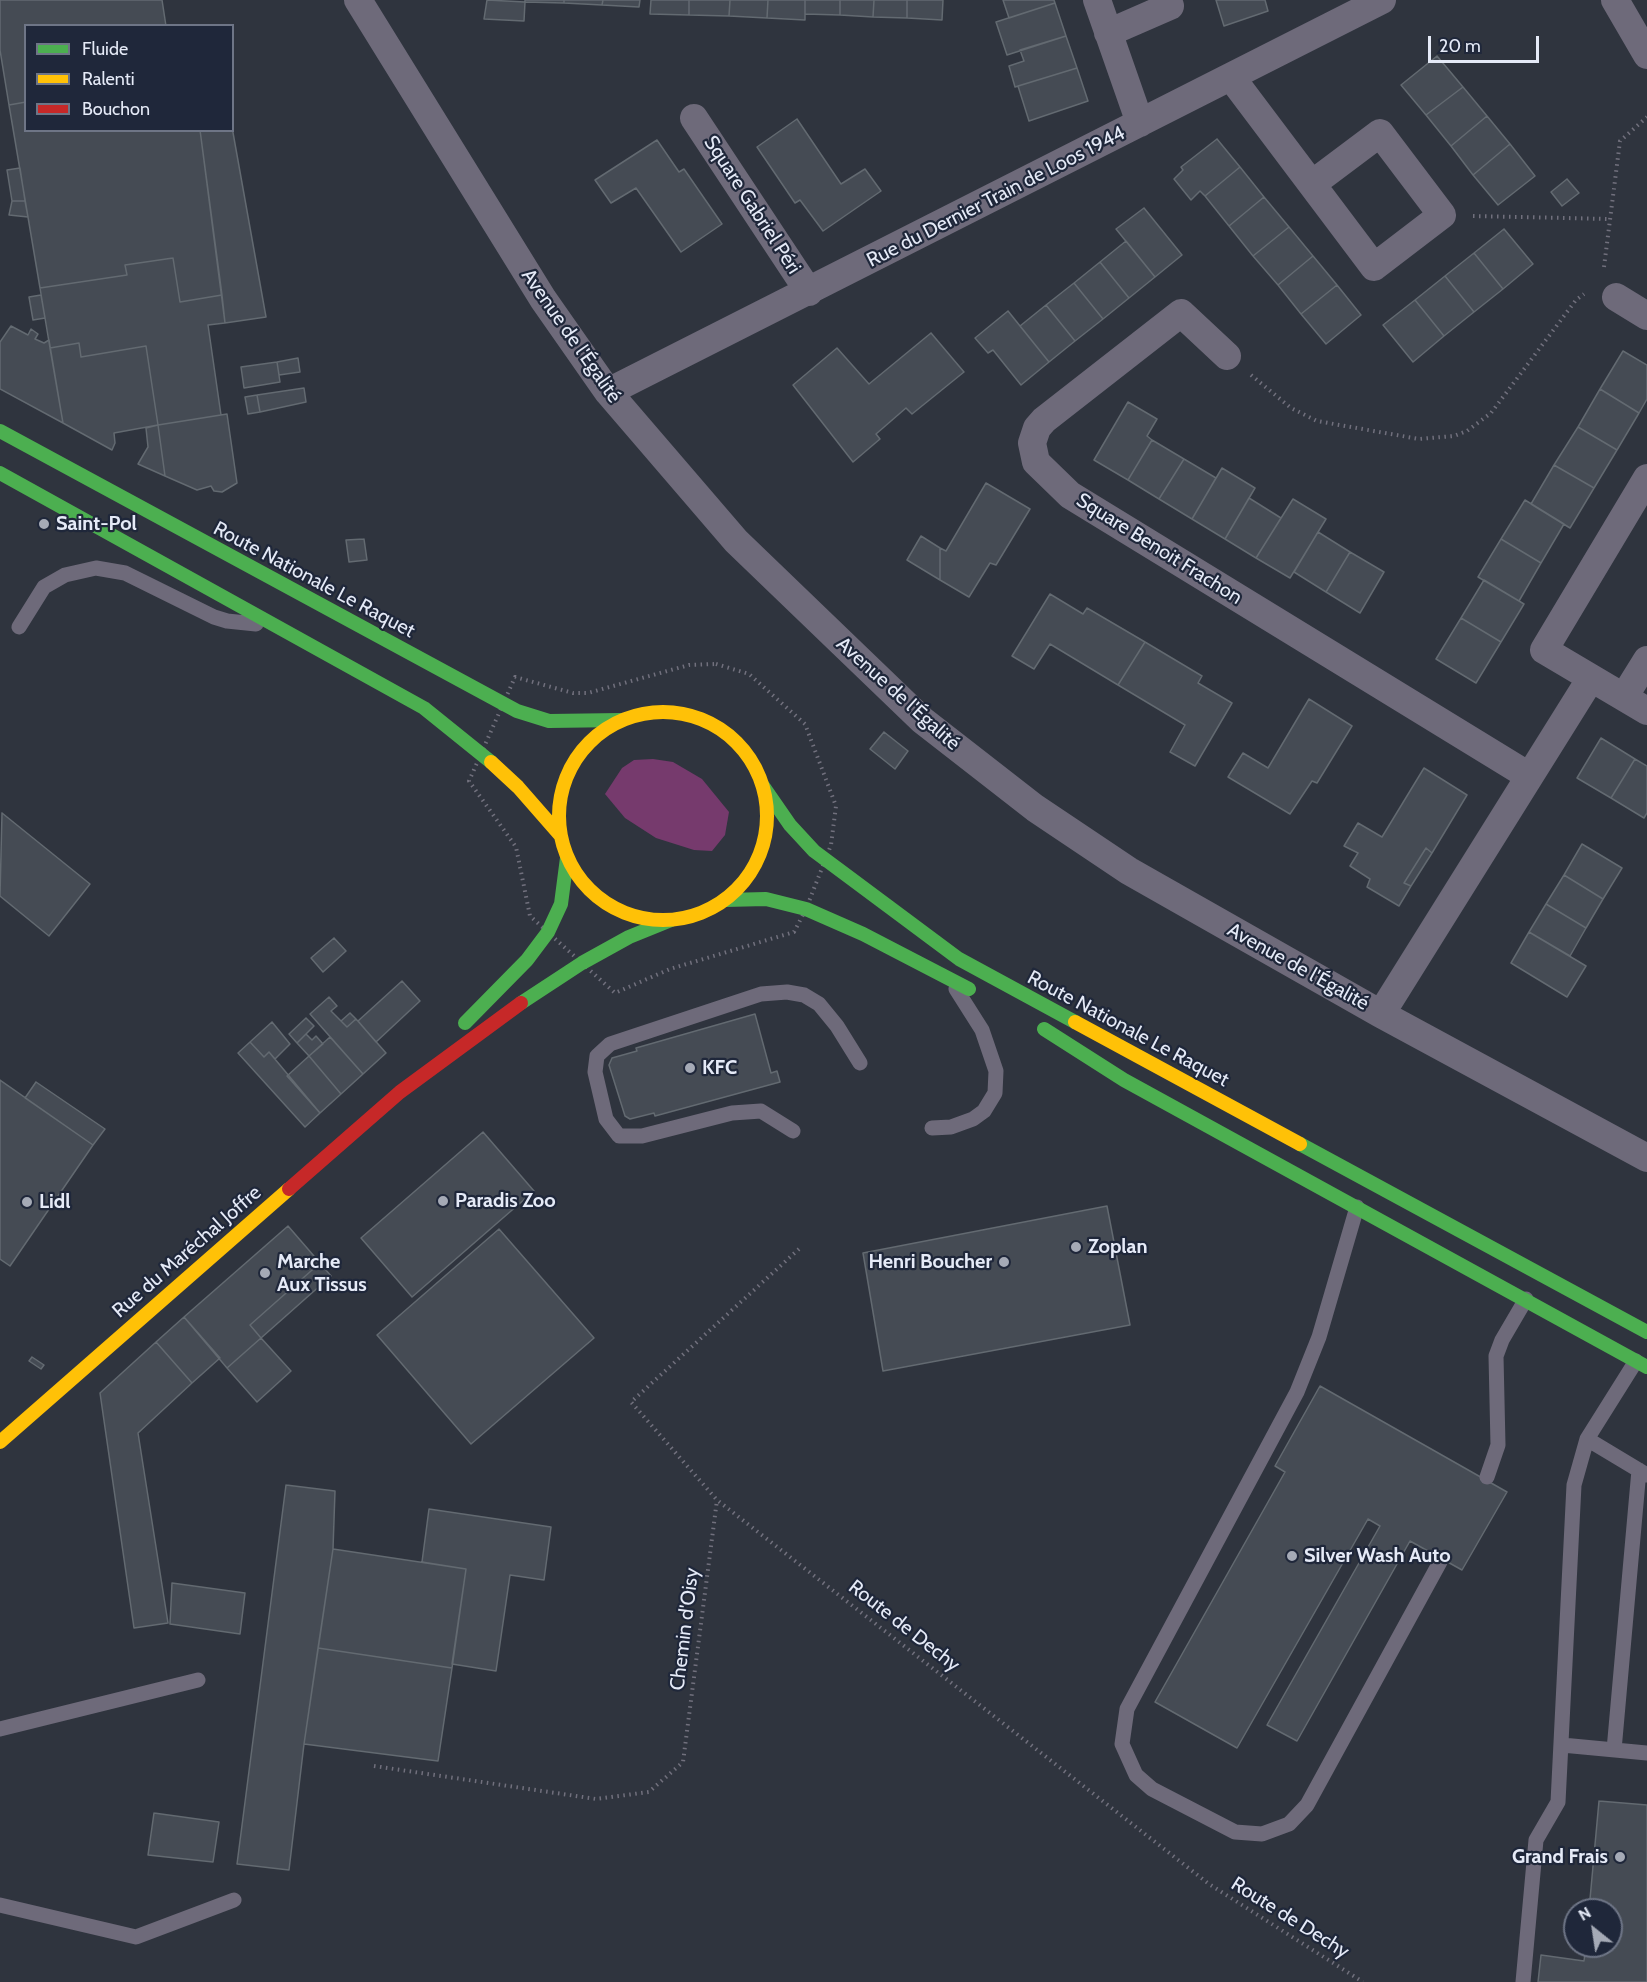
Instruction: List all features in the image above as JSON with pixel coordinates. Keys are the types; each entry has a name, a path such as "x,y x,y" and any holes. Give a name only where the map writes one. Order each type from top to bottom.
{"main road":[{"name":"Route Nationale Le Raquet","path":"0,431 293,596 504,705 549,721 621,720"},
{"path":"0,473 279,621 444,721 518,787 560,835"},
{"path":"667,712 691,715 712,724 740,745 754,764 763,786 768,820 760,854 749,875 725,900 694,916 671,920 636,917 604,903 579,878 567,858 560,835 560,801 571,767 592,740 621,720 644,713 667,712"},
{"name":"Route Nationale Le Raquet","path":"763,786 801,839 825,861 959,959 1647,1332"},
{"name":"Rue du Maréchal Joffre","path":"400,1092 527,960 548,932 561,903 567,858"},
{"path":"725,900 766,899 806,909 863,934 982,996"},
{"name":"Rue du Maréchal Joffre","path":"0,1442 400,1092 505,1013 582,963 614,944 671,920"},
{"name":"Route Nationale Le Raquet","path":"1034,1024 1124,1080 1642,1364"}],"street":[{"name":"Avenue de l'Égalité","path":"358,0 555,318 608,392 736,541 922,720 1035,808 1129,871 1381,1014 1647,1158"},
{"path":"1097,0 1140,123"},
{"path":"1108,33 1170,6 1168,0"},
{"name":"Rue du Dernier Train de Loos 1944","path":"608,392 1382,0"},
{"path":"1615,0 1647,55"},
{"path":"1231,77 1374,267 1442,215 1380,133 1312,184"},
{"name":"Square Gabriel Péri","path":"694,118 809,292"},
{"path":"1608,293 1647,316"},
{"name":"Square Benoit Frachon","path":"1227,356 1180,313 1044,420 1037,428 1032,443 1036,462 1044,473 1070,495 1529,776"},
{"path":"1646,481 1544,650 1636,704 1647,660"},
{"path":"1381,1014 1591,678"}],"lane":[{"path":"19,627 44,587 65,575 96,568 125,573 227,621 279,621"},
{"path":"932,1128 951,1127 973,1119 990,1102 996,1082 996,1071 976,1017 947,977"},
{"path":"793,1131 761,1111 732,1113 642,1136 619,1136 606,1119 595,1072 597,1056 610,1044 761,994 787,992 804,995 819,1004 837,1026 860,1063"},
{"path":"1357,1207 1319,1337 1297,1392 1127,1708 1122,1744 1136,1775 1152,1789 1235,1832 1262,1834 1289,1824 1307,1805 1440,1562"},
{"path":"1487,1477 1498,1445 1496,1356 1526,1299"},
{"path":"1523,1982 1534,1849 1536,1840 1558,1802 1572,1508 1578,1466 1587,1439 1642,1364"},
{"path":"1587,1439 1643,1473 1614,1750"},
{"path":"0,1729 198,1680"},
{"path":"1562,1745 1647,1753"},
{"path":"0,1905 136,1937 234,1900"}],"path":[{"path":"1227,356 1291,408 1306,417 1419,439 1437,440 1467,430 1491,413 1576,300 1593,289 1608,293 1610,219 1620,141 1647,117"},
{"path":"1442,215 1610,219"},
{"path":"716,664 749,674 799,715 812,737 836,806 831,845 806,909 794,932 670,969 615,993 530,916 516,847 469,781 504,705 515,677 573,693 588,693 688,665 716,664"},
{"name":"Route de Dechy","path":"799,1249 631,1402 717,1500 1209,1884 1363,1982"},
{"name":"Chemin d'Oisy","path":"374,1766 596,1799 649,1792 683,1762 717,1500"}],"shaded area":[{"path":"653,759 673,762 702,779 729,812 725,835 712,851 694,850 656,838 625,818 605,794 622,768 634,760"}],"building":[{"path":"0,0 162,0 166,24 24,24 24,102 9,105 0,50"},
{"path":"487,0 525,2 524,21 484,19"},
{"path":"525,0 564,0 564,3 525,2"},
{"path":"564,0 603,0 602,5 564,3"},
{"path":"603,0 640,0 639,7 602,5"},
{"path":"651,0 689,0 689,15 650,14"},
{"path":"689,0 730,0 729,16 689,15"},
{"path":"730,0 768,0 767,18 729,16"},
{"path":"768,0 805,0 805,20 767,18"},
{"path":"805,0 840,0 840,15 805,14"},
{"path":"840,0 874,0 873,17 840,15"},
{"path":"874,0 907,0 907,18 873,17"},
{"path":"907,0 943,0 942,20 907,18"},
{"path":"1003,0 1054,0 1055,3 1009,18"},
{"path":"1216,0 1265,0 1268,11 1224,26"},
{"path":"1055,3 1066,36 1007,55 996,22"},
{"path":"1066,36 1077,68 1015,87 1009,66 1024,61 1020,50"},
{"path":"1437,56 1463,87 1426,115 1401,85"},
{"path":"1077,68 1088,101 1029,121 1018,86"},
{"path":"1463,87 1487,116 1451,146 1426,115"},
{"path":"24,102 24,132 200,132 222,295 180,302 173,258 125,265 127,275 40,288 9,105"},
{"path":"1487,116 1510,144 1473,175 1451,146"},
{"path":"797,119 841,184 865,169 881,191 823,231 800,200 795,203 757,147"},
{"path":"200,132 233,132 266,317 225,323"},
{"path":"1217,139 1240,167 1205,196 1200,191 1191,200 1174,179 1183,170 1181,167"},
{"path":"657,140 679,172 684,169 722,224 681,252 636,188 611,203 595,180"},
{"path":"1510,144 1535,176 1498,205 1473,175"},
{"path":"1240,167 1264,197 1229,226 1205,196"},
{"path":"20,168 25,201 12,201 7,170"},
{"path":"1567,179 1579,193 1562,206 1551,192"},
{"path":"1264,197 1289,227 1253,256 1229,226"},
{"path":"12,201 25,201 28,217 9,215"},
{"path":"1144,208 1182,255 1155,277 1116,229"},
{"path":"1289,227 1313,256 1278,285 1253,256"},
{"path":"1504,229 1533,264 1503,289 1474,253"},
{"path":"1126,241 1155,277 1129,298 1100,262"},
{"path":"1474,253 1503,289 1474,312 1445,276"},
{"path":"1313,256 1337,285 1301,314 1278,285"},
{"path":"173,258 180,302 222,295 225,323 208,325 221,415 158,425 146,346 81,357 79,343 50,348 40,288 127,275 125,265"},
{"path":"1100,262 1129,298 1103,319 1074,283"},
{"path":"1445,276 1474,312 1444,336 1415,300"},
{"path":"1074,283 1103,319 1075,341 1046,305"},
{"path":"1337,285 1361,315 1326,344 1301,314"},
{"path":"41,295 45,318 33,320 29,297"},
{"path":"1415,300 1444,336 1413,362 1383,325"},
{"path":"1046,305 1075,341 1049,362 1020,326"},
{"path":"1008,311 1049,362 1021,385 993,350 988,353 975,338"},
{"path":"11,326 28,335 31,329 38,334 35,339 44,343 49,340 63,423 0,389 0,342"},
{"path":"931,333 964,372 912,414 906,408 876,434 880,439 853,462 793,385 837,348 869,384"},
{"path":"79,343 81,357 146,346 158,425 114,433 115,443 112,450 63,423 50,348"},
{"path":"1623,351 1647,365 1647,399 1639,413 1600,389"},
{"path":"298,358 300,372 279,375 277,362"},
{"path":"277,362 280,382 244,388 241,367"},
{"path":"304,388 306,402 260,412 257,395"},
{"path":"1600,389 1639,413 1617,450 1578,427"},
{"path":"257,395 260,412 248,414 245,397"},
{"path":"1128,402 1157,419 1147,436 1152,440 1128,480 1094,460"},
{"path":"227,414 237,483 222,492 214,491 211,486 197,490 165,476 158,425"},
{"path":"158,425 165,476 138,464 148,447 146,428"},
{"path":"1578,427 1617,450 1594,488 1554,465"},
{"path":"1152,440 1184,459 1159,499 1128,480"},
{"path":"1184,459 1216,478 1192,519 1159,499"},
{"path":"1554,465 1594,488 1570,528 1531,504"},
{"path":"1222,468 1255,488 1225,539 1192,519"},
{"path":"986,483 1030,509 996,565 990,563 969,597 940,580 940,548 946,551"},
{"path":"1249,498 1281,518 1256,558 1225,539"},
{"path":"1293,499 1326,519 1290,578 1256,558"},
{"path":"1525,500 1564,524 1541,563 1501,539"},
{"path":"1318,532 1350,552 1326,592 1294,572"},
{"path":"921,536 940,548 940,580 907,560"},
{"path":"364,539 367,560 349,562 346,540"},
{"path":"1501,539 1541,563 1519,601 1478,577"},
{"path":"1350,552 1384,572 1360,613 1326,592"},
{"path":"1484,580 1524,604 1501,642 1461,618"},
{"path":"1050,594 1083,614 1087,608 1145,642 1118,685 1050,644 1034,669 1012,656"},
{"path":"1461,618 1501,642 1476,683 1436,659"},
{"path":"1145,642 1202,676 1198,683 1232,703 1195,766 1170,752 1185,725 1118,685"},
{"path":"1309,699 1352,726 1317,783 1312,781 1290,814 1228,777 1243,753 1268,768"},
{"path":"884,732 908,751 895,769 870,749"},
{"path":"1601,738 1635,759 1611,798 1577,778"},
{"path":"1635,759 1647,766 1647,813 1644,818 1611,798"},
{"path":"1424,768 1467,795 1432,853 1426,848 1404,883 1411,886 1399,906 1367,887 1370,879 1350,866 1358,853 1344,846 1358,823 1382,837"},
{"path":"2,813 90,884 49,936 0,896"},
{"path":"1582,844 1622,868 1603,899 1564,875"},
{"path":"1426,848 1432,853 1411,886 1404,883"},
{"path":"1564,875 1603,899 1586,928 1546,904"},
{"path":"1546,904 1586,928 1570,956 1529,932"},
{"path":"1529,932 1586,966 1567,997 1511,963"},
{"path":"334,938 346,951 323,972 311,958"},
{"path":"402,981 420,1001 376,1042 358,1021"},
{"path":"329,997 337,1006 331,1011 347,1027 356,1019 386,1053 363,1074 310,1014"},
{"path":"350,1013 356,1019 347,1027 341,1021"},
{"name":"KFC","path":"755,1014 771,1073 777,1071 780,1082 655,1116 654,1113 630,1119 625,1116 609,1065 612,1058 637,1051 636,1048"},
{"path":"306,1018 314,1026 297,1043 289,1034"},
{"path":"272,1022 290,1044 275,1059 269,1052 264,1057 250,1042"},
{"path":"306,1034 312,1040 316,1036 323,1044 309,1056 297,1043"},
{"path":"330,1037 363,1074 341,1094 309,1056"},
{"path":"250,1042 264,1057 269,1052 320,1113 305,1127 238,1053"},
{"path":"309,1056 341,1094 320,1113 287,1076"},
{"name":"Lidl","path":"0,1080 93,1145 10,1266 0,1259"},
{"path":"36,1082 105,1129 93,1145 25,1098"},
{"path":"483,1132 534,1191 412,1297 361,1238"},
{"path":"1107,1206 1130,1325 883,1371 863,1253"},
{"path":"288,1226 320,1263 250,1325 261,1338 227,1368 184,1317"},
{"path":"499,1229 594,1338 471,1444 377,1335"},
{"path":"320,1263 331,1276 261,1338 250,1325"},
{"path":"184,1317 220,1358 192,1383 156,1342"},
{"path":"261,1338 291,1371 257,1402 227,1368"},
{"path":"156,1342 192,1383 138,1433 168,1623 134,1628 100,1393"},
{"path":"32,1357 44,1365 41,1369 29,1361"},
{"name":"Silver Wash Auto","path":"1320,1386 1507,1492 1462,1570 1410,1541 1297,1741 1267,1725 1380,1526 1368,1519 1237,1748 1155,1702 1285,1472 1275,1466"},
{"path":"286,1485 335,1491 333,1549 304,1744 289,1870 237,1864"},
{"path":"429,1509 551,1527 544,1580 510,1575 496,1671 452,1664 466,1569 422,1562"},
{"path":"333,1549 466,1569 452,1668 318,1648"},
{"path":"172,1583 245,1593 240,1634 170,1624"},
{"path":"318,1648 452,1668 438,1761 304,1744"},
{"name":"Grand Frais","path":"1599,1801 1647,1805 1647,1982 1538,1982 1541,1955 1584,1961 1584,1958 1623,1958 1623,1898 1590,1898"},
{"path":"154,1813 219,1822 213,1862 148,1855"}],"traffic: fast":[{"path":"0,431 517,711 549,721 621,720"},
{"path":"0,473 424,708 491,762"},
{"path":"763,786 790,825 814,851 959,959 1075,1022"},
{"path":"465,1023 527,960 548,932 561,904 567,858"},
{"path":"725,900 766,899 806,909 863,934 969,989"},
{"path":"521,1003 582,963 629,937 671,920"},
{"path":"1044,1029 1124,1080 1647,1367"},
{"path":"1300,1144 1647,1332"}],"traffic: slow":[{"path":"653,712 673,712 693,716 712,724 737,742 750,758 759,776 767,806 767,816 763,846 759,856 750,874 737,890 721,903 693,916 673,920 653,920 633,916 614,908 597,897 582,882 563,846 559,826 559,806 563,786 571,767 582,750 597,735 633,716 653,712"},
{"path":"491,762 518,787 560,835"},
{"path":"1075,1022 1300,1144"},
{"path":"0,1442 289,1189"}],"traffic: jam":[{"path":"289,1189 400,1092 521,1003"}],"place":[{"name":"Saint-Pol","path":"44,524"},
{"name":"KFC","path":"690,1068"},
{"name":"Paradis Zoo","path":"443,1201"},
{"name":"Lidl","path":"27,1202"},
{"name":"Zoplan","path":"1076,1247"},
{"name":"Henri Boucher","path":"1004,1262"},
{"name":"Marche Aux Tissus","path":"265,1273"},
{"name":"Silver Wash Auto","path":"1292,1556"},
{"name":"Grand Frais","path":"1620,1857"}]}
